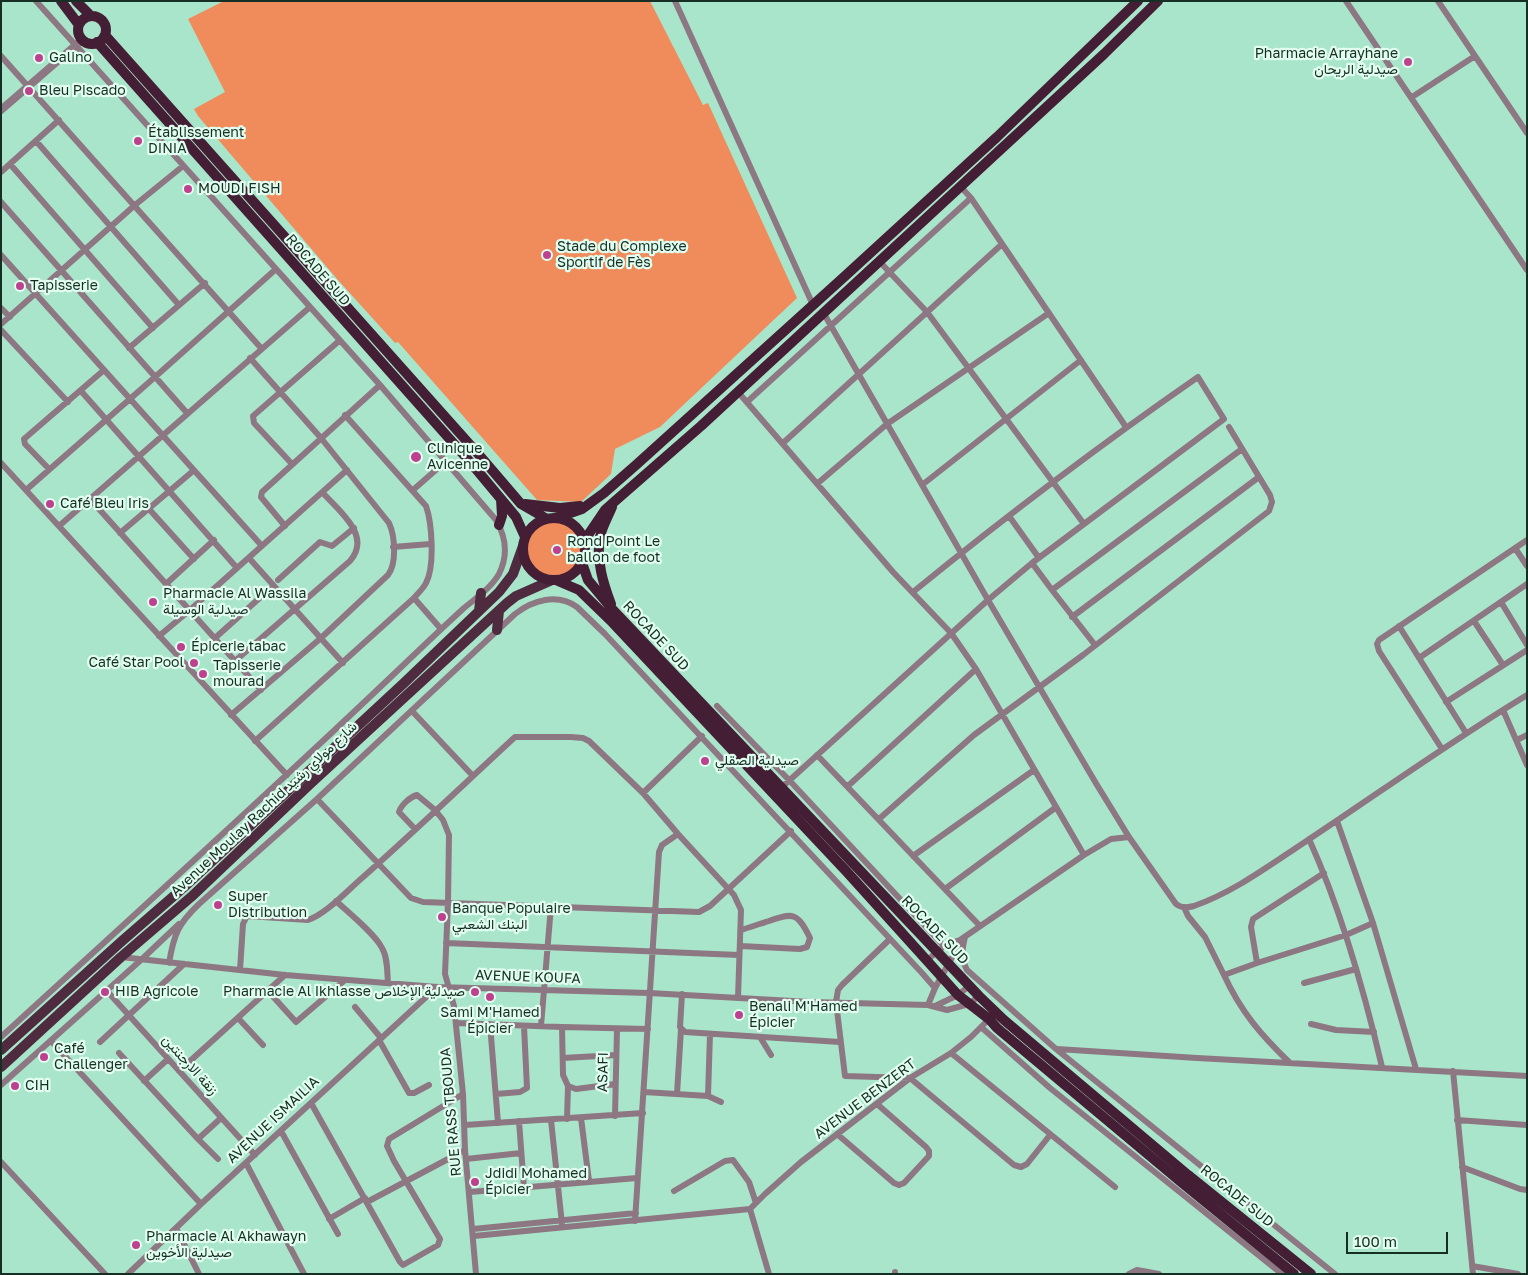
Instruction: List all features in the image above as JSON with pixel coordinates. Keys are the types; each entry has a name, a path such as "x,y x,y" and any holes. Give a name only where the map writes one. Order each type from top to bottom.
{"highway":[{"path":"61,1 79,25 79,42 90,43 101,39 106,31 104,22 92,16 76,1"},
{"path":"552,518 564,520 577,528 584,541 585,548 582,563 575,573 554,581 541,578 533,573 527,565 523,556 524,542 530,529 538,522 552,518 576,512 592,503 813,305 997,136 1138,1"},
{"path":"584,541 605,510 738,392 1104,54 1158,1"},
{"path":"79,25 86,17 92,16"},
{"name":"ROCADE SUD","path":"101,39 333,292 521,504 552,518"},
{"name":"ROCADE SUD","path":"101,39 243,204 471,462 516,517 524,542"},
{"path":"499,526 502,516 501,499"},
{"path":"613,610 600,570 599,547 602,532 614,502"},
{"path":"521,504 570,508 592,503"},
{"name":"ROCADE SUD","path":"582,563 588,580 613,610 781,788 940,949 948,964 979,996 1004,1034 1294,1274"},
{"name":"ROCADE SUD","path":"554,581 580,590 598,608 852,878 958,995 969,1004 993,1016 1028,1041 1181,1169 1311,1274"}],"main road":[{"name":"Avenue Moulay Rachid شارع مولاي رشيد","path":"1,1050 183,888 404,684 507,584 524,542"},
{"name":"Avenue Moulay Rachid شارع مولاي رشيد","path":"1,1066 121,957 191,897 311,783 499,610 516,596 554,581"},
{"path":"479,611 481,593"},
{"path":"497,630 499,610"}],"street":[{"path":"1,1037 287,775 493,582 504,563 505,541 499,526 380,385 183,166 79,42 36,1"},
{"path":"674,1 813,305"},
{"path":"1346,1 1527,270"},
{"path":"1438,1 1527,133"},
{"path":"1,110 79,42"},
{"path":"1,56 261,348"},
{"path":"1412,98 1475,56"},
{"path":"1,172 59,120"},
{"path":"36,140 179,305"},
{"path":"10,164 153,328"},
{"path":"1,324 110,226 183,166"},
{"path":"960,186 971,198 1001,245 1126,427"},
{"path":"747,402 971,198"},
{"path":"1,202 62,269 186,413"},
{"path":"783,443 1001,245"},
{"path":"1,255 262,546"},
{"path":"879,261 927,312 1084,524"},
{"path":"26,490 276,269"},
{"path":"130,348 205,283"},
{"path":"1,308 10,317"},
{"path":"59,526 186,413 310,308"},
{"path":"823,312 1039,688 1129,837 1176,904 1184,907 1193,906 1237,885 1338,821 1442,749 1527,695"},
{"path":"818,484 888,424 1049,314"},
{"path":"1,330 68,402"},
{"path":"292,464 252,420 253,416 339,341"},
{"path":"232,715 321,638 388,575 392,567 393,547 390,523 320,438 250,358"},
{"path":"922,485 1081,360"},
{"path":"49,469 25,444 24,439 104,370"},
{"path":"781,788 951,633 1032,563 1224,419 1198,377 1052,482 961,552 913,592"},
{"path":"285,526 260,494 380,385"},
{"path":"80,391 237,568"},
{"path":"738,392 893,572 951,633 976,669 1084,855"},
{"path":"255,741 414,598 427,581 431,564 430,544 428,513 422,500 345,415"},
{"path":"879,820 974,735 1095,646 1269,511 1272,505 1272,498 1229,427"},
{"path":"1052,590 1242,449"},
{"path":"413,490 446,462"},
{"path":"1,463 287,775"},
{"path":"159,636 347,470"},
{"path":"120,533 194,471"},
{"path":"1072,616 1259,477"},
{"path":"235,661 295,610 358,551 358,538 354,528 323,493"},
{"path":"90,499 261,690"},
{"path":"149,509 194,559"},
{"path":"1009,516 1039,558"},
{"path":"215,638 320,542 332,546 354,528"},
{"path":"166,584 214,540"},
{"path":"1442,749 1379,651 1377,644 1379,640 1399,626 1527,540"},
{"path":"393,547 430,544"},
{"path":"1515,548 1527,566"},
{"path":"249,558 276,583 295,610 343,663"},
{"path":"1032,563 1095,646"},
{"path":"1419,658 1527,584"},
{"path":"414,598 441,629"},
{"path":"1,1085 317,799 497,630 522,608 547,599 558,599 572,603 614,642 935,988"},
{"path":"1501,602 1527,644"},
{"path":"590,619 598,608"},
{"path":"1474,620 1503,665"},
{"path":"1399,626 1466,733"},
{"path":"614,642 622,633"},
{"path":"1446,702 1527,650"},
{"path":"848,786 976,669"},
{"path":"716,706 789,780 940,949"},
{"path":"1503,710 1527,765"},
{"path":"412,711 473,776"},
{"path":"1517,740 1527,735"},
{"path":"240,970 243,924 247,916 308,920 313,918 336,901 378,864 515,736 583,738 594,745 642,793 728,888 739,903 741,930 738,998"},
{"path":"642,793 702,736"},
{"path":"817,755 980,926"},
{"path":"913,856 1034,770"},
{"path":"415,829 399,812 412,797 417,795 435,810"},
{"path":"317,799 411,898 423,902 699,912 710,906 791,831"},
{"path":"945,889 1055,808"},
{"name":"RUE RASS TBOUDA","path":"435,810 443,820 448,835 445,974 453,999 456,1022 476,1274"},
{"path":"1338,821 1373,923 1416,1069"},
{"path":"635,1221 658,852 662,845 678,834"},
{"path":"926,960 940,949 962,939 1084,855 1111,839 1129,837"},
{"path":"1309,839 1324,873 1346,935 1374,1032 1382,1068"},
{"path":"1257,962 1251,927 1254,919 1324,873"},
{"path":"336,901 377,940 383,949 388,983"},
{"path":"541,1026 551,906"},
{"path":"1184,907 1188,916 1205,937 1240,1006 1264,1038 1290,1063"},
{"path":"740,946 800,950 806,947 810,938 797,918 791,915 783,915 741,930"},
{"path":"169,963 172,944 183,919"},
{"path":"1224,975 1257,962 1346,935 1373,923"},
{"path":"890,939 838,990 836,1002 845,1076 910,1078 1014,1164 1021,1167 1026,1164 1050,1135"},
{"path":"931,1006 935,988 962,939"},
{"path":"962,939 963,960 967,970 1056,1049 1335,1274"},
{"path":"446,944 548,946 739,955"},
{"name":"AVENUE KOUFA","path":"121,957 285,975 437,987 682,994 931,1006 946,1010 969,1004 979,996"},
{"path":"100,1042 184,964"},
{"path":"1304,983 1356,969"},
{"path":"179,1071 285,975"},
{"path":"268,991 296,1022 345,980"},
{"name":"AVENUE KOUFA","path":"931,1006 958,995 969,986"},
{"name":"AVENUE ISMAILIA","path":"128,1274 201,1204 437,987"},
{"name":"زنقة الارجنتين","path":"107,991 255,1155"},
{"path":"677,1094 682,994"},
{"path":"355,1007 380,1039 410,1094 429,1085"},
{"name":"AVENUE BENZERT","path":"750,1209 802,1162 837,1134 910,1078 951,1053 993,1016"},
{"path":"238,1018 262,1045"},
{"path":"456,1022 524,1026 648,1029"},
{"path":"490,1024 498,1123"},
{"path":"1311,1024 1336,1030 1374,1032"},
{"path":"496,1094 520,1092 527,1088 524,1026"},
{"path":"562,1027 563,1076 568,1086 567,1119"},
{"path":"981,1027 1057,1094 1280,1273"},
{"name":"ASAFI","path":"615,1116 617,1029"},
{"path":"681,1029 685,1032 840,1042"},
{"path":"708,1096 710,1034"},
{"path":"1028,1041 1040,1034"},
{"path":"760,1037 771,1055"},
{"path":"51,1041 201,1204"},
{"path":"1056,1049 1527,1076"},
{"path":"119,1052 218,1159"},
{"path":"951,1053 1115,1187"},
{"path":"563,1058 616,1054"},
{"path":"144,1081 168,1059"},
{"path":"1453,1071 1473,1274"},
{"path":"568,1086 576,1089 615,1084"},
{"path":"644,1092 708,1096 721,1102"},
{"path":"311,1103 400,1262 406,1265 438,1245 440,1239 387,1146 389,1139 463,1094"},
{"path":"837,1134 894,1183 899,1185 904,1183 929,1156 929,1151 877,1104"},
{"path":"465,1125 643,1113"},
{"path":"198,1139 221,1118"},
{"path":"581,1118 589,1182"},
{"path":"552,1120 562,1225"},
{"path":"1457,1120 1527,1125"},
{"path":"519,1121 524,1188"},
{"path":"281,1131 338,1234"},
{"path":"330,1219 465,1150"},
{"path":"466,1159 522,1153"},
{"path":"674,1191 725,1161 733,1160 749,1182 756,1203"},
{"path":"1,1162 105,1274"},
{"path":"246,1163 304,1274"},
{"path":"1462,1167 1520,1190 1527,1190"},
{"path":"470,1192 637,1178"},
{"path":"474,1233 635,1221 750,1209 769,1274"},
{"path":"562,1225 636,1213"},
{"path":"176,1228 200,1274"},
{"path":"1472,1266 1518,1274"},
{"path":"1129,1274 1137,1270 1159,1274"}],"shaded area":[{"name":"Stade du Complexe Sportif de Fès","path":"224,1 650,1 703,105 708,103 797,298 660,427 615,449 611,474 581,502 537,500 398,342 395,343 337,279 198,116 194,109 225,92 188,19"},
{"path":"549,522 559,522 569,526 577,534 581,549 577,564 569,572 559,576 549,576 539,572 531,564 527,554 527,544 531,534 539,526"}],"place":[{"name":"Galino","path":"39,58"},
{"name":"Pharmacie Arrayhane صيدلية الريحان","path":"1408,62"},
{"name":"Bleu Piscado","path":"29,91"},
{"name":"Établissement DINIA","path":"138,141"},
{"name":"MOUDI FISH","path":"188,189"},
{"name":"Stade du Complexe Sportif de Fès","path":"547,255"},
{"name":"Tapisserie","path":"20,286"},
{"name":"Clinique Avicenne","path":"416,457"},
{"name":"Café Bleu Iris","path":"50,504"},
{"name":"Rond Point Le ballon de foot","path":"557,550"},
{"name":"Pharmacie Al Wassila صيدلية الوسيلة","path":"153,602"},
{"name":"Épicerie tabac","path":"181,647"},
{"name":"Café Star Pool","path":"194,663"},
{"name":"Tapisserie mourad","path":"203,674"},
{"name":"صيدلية الصقلي","path":"705,761"},
{"name":"Super Distribution","path":"218,905"},
{"name":"Banque Populaire البنك الشعبي","path":"442,917"},
{"name":"HIB Agricole","path":"105,992"},
{"name":"Pharmacie Al Ikhlasse صيدلية الإخلاص","path":"475,992"},
{"name":"Sami M'Hamed Épicier","path":"490,997"},
{"name":"Benali M'Hamed Épicier","path":"739,1015"},
{"name":"Café Challenger","path":"44,1057"},
{"name":"CIH","path":"15,1086"},
{"name":"Jdidi Mohamed Épicier","path":"475,1182"},
{"name":"Pharmacie Al Akhawayn صيدلية الأخوين","path":"136,1245"}]}
